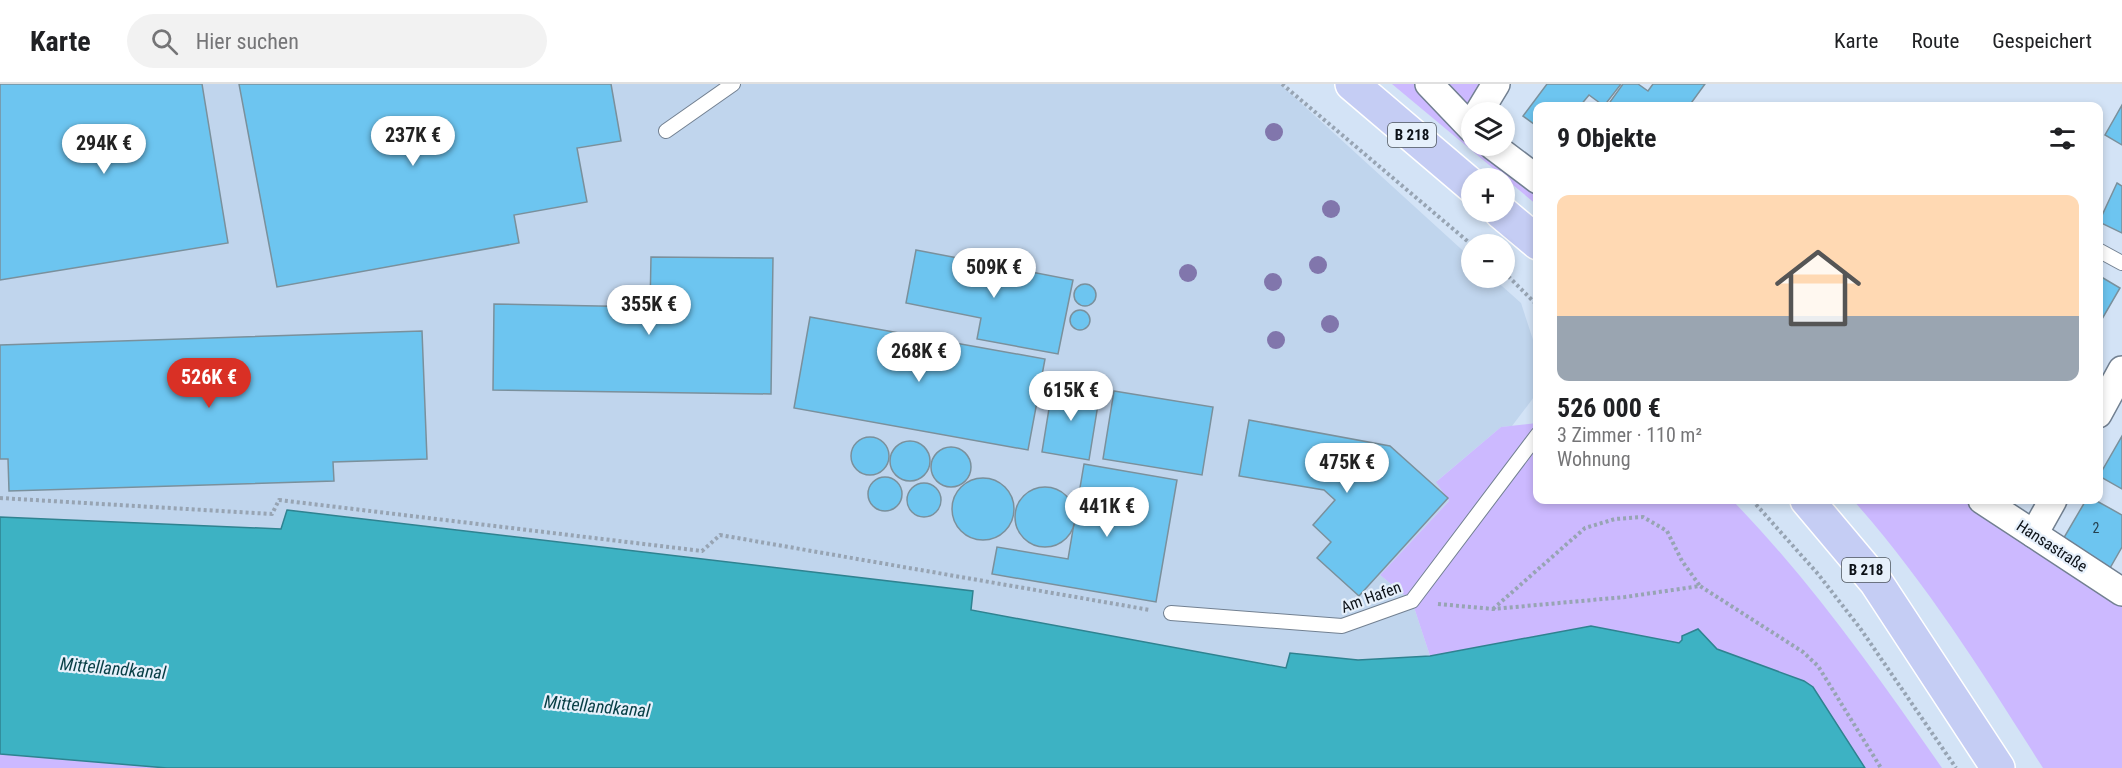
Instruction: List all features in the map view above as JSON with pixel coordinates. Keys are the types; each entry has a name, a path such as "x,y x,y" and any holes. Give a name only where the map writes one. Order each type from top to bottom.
{"main road":[{"name":"B 218","path":"1352,84 1461,177"},
{"path":"1513,222 1533,239"},
{"name":"B 218","path":"1810,504 1876,582 1998,768"}],"street":[{"path":"1429,84 1461,113"},
{"path":"1486,102 1496,84"},
{"path":"1506,156 1533,176"},
{"path":"2103,405 2122,370"},
{"name":"Hansastraße","path":"1988,504 2122,592"},
{"path":"2034,534 2051,504"}],"lane":[{"path":"666,131 733,84"},
{"path":"2103,252 2122,262"},
{"name":"Am Hafen","path":"1171,613 1342,626 1412,601 1533,441"}],"path":[{"path":"1282,84 1461,236"},
{"path":"1515,283 1533,301"},
{"path":"0,498 272,514 279,500 702,551 720,535 1171,613"},
{"path":"1756,504 1818,574 1860,628 1956,768"},
{"path":"1493,609 1585,528 1615,519 1643,517 1667,531 1682,561 1700,586 1803,652 1818,666 1881,768"},
{"path":"1412,601 1493,609 1625,597 1700,586"}],"shaded area":[{"path":"0,84 1280,84 1461,249 1461,288 1504,288 1521,303 1533,340 1533,398 1512,426 1501,427 1437,481 1449,501 1380,575 1412,601 1430,656 1358,660 1291,653 1287,668 971,610 973,591 287,510 281,529 0,517"},
{"path":"1392,84 1496,84 1486,102 1461,102 1461,142"},
{"path":"1478,156 1506,156 1533,177 1533,202 1515,187 1515,168 1493,168"},
{"path":"1533,423 1533,504 1736,504 1816,596 1942,768 1865,768 1813,687 1804,681 1713,646 1682,640 1679,643 1668,642 1591,626 1430,656 1412,601 1380,575 1449,501 1436,482 1501,427"},
{"path":"1856,504 1991,504 2122,599 2122,768 2043,768 1930,596"},
{"path":"0,754 167,768 0,768"}],"water":[{"name":"Mittellandkanal","path":"287,510 973,591 971,610 1286,668 1290,653 1358,660 1430,656 1591,626 1679,643 1682,636 1698,629 1717,649 1804,681 1813,687 1865,768 167,768 0,754 0,517 281,529"}],"building":[{"path":"0,84 202,84 228,243 0,280"},
{"path":"239,84 611,84 621,141 577,148 587,202 514,215 519,243 277,287"},
{"path":"1547,84 1621,84 1607,102 1599,102 1589,95 1583,102 1534,102"},
{"path":"1623,84 1638,84 1648,91 1653,84 1705,84 1692,102 1610,102"},
{"path":"1533,103 1533,123 1523,116"},
{"path":"2122,105 2122,145 2105,135"},
{"path":"2117,183 2122,186 2122,233 2103,224 2103,213"},
{"path":"916,250 1073,280 1058,354 977,339 981,318 906,303"},
{"path":"651,257 773,258 771,394 493,390 494,304 650,307"},
{"path":"2103,278 2120,288 2103,317"},
{"path":"1085,284 1093,287 1096,295 1093,303 1085,306 1077,303 1074,295 1077,287"},
{"path":"1076,310 1084,310 1090,316 1090,324 1084,330 1076,330 1070,324 1070,316"},
{"path":"810,317 1045,359 1028,450 794,408"},
{"path":"422,331 427,459 333,462 334,481 9,491 8,459 0,459 0,345"},
{"path":"1053,384 1100,392 1089,460 1042,452"},
{"path":"1114,391 1213,407 1202,475 1103,459"},
{"path":"1249,420 1390,446 1448,498 1359,596 1317,558 1331,542 1313,525 1335,500 1324,490 1239,476"},
{"path":"2122,436 2122,489 2103,478 2103,469"},
{"path":"870,437 884,442 889,456 884,470 870,475 856,470 851,456 856,442"},
{"path":"910,441 924,447 930,461 924,475 910,481 896,475 890,461 896,447"},
{"path":"951,447 959,448 965,453 970,459 970,475 965,481 959,486 951,487 943,486 937,481 932,475 931,467 932,459 937,453 943,448"},
{"path":"1084,464 1177,480 1156,602 992,574 997,547 1068,559"},
{"path":"885,477 897,482 902,494 897,506 885,511 873,506 868,494 873,482"},
{"path":"983,478 1005,487 1014,509 1005,531 983,540 961,531 952,509 961,487"},
{"path":"924,483 936,488 941,500 936,512 924,517 912,512 907,500 912,488"},
{"path":"1045,487 1062,492 1070,500 1075,517 1070,534 1062,542 1045,547 1028,542 1020,534 1015,517 1020,500 1028,492"},
{"path":"2084,504 2102,504 2122,515 2122,547 2110,568 2062,541"}]}
